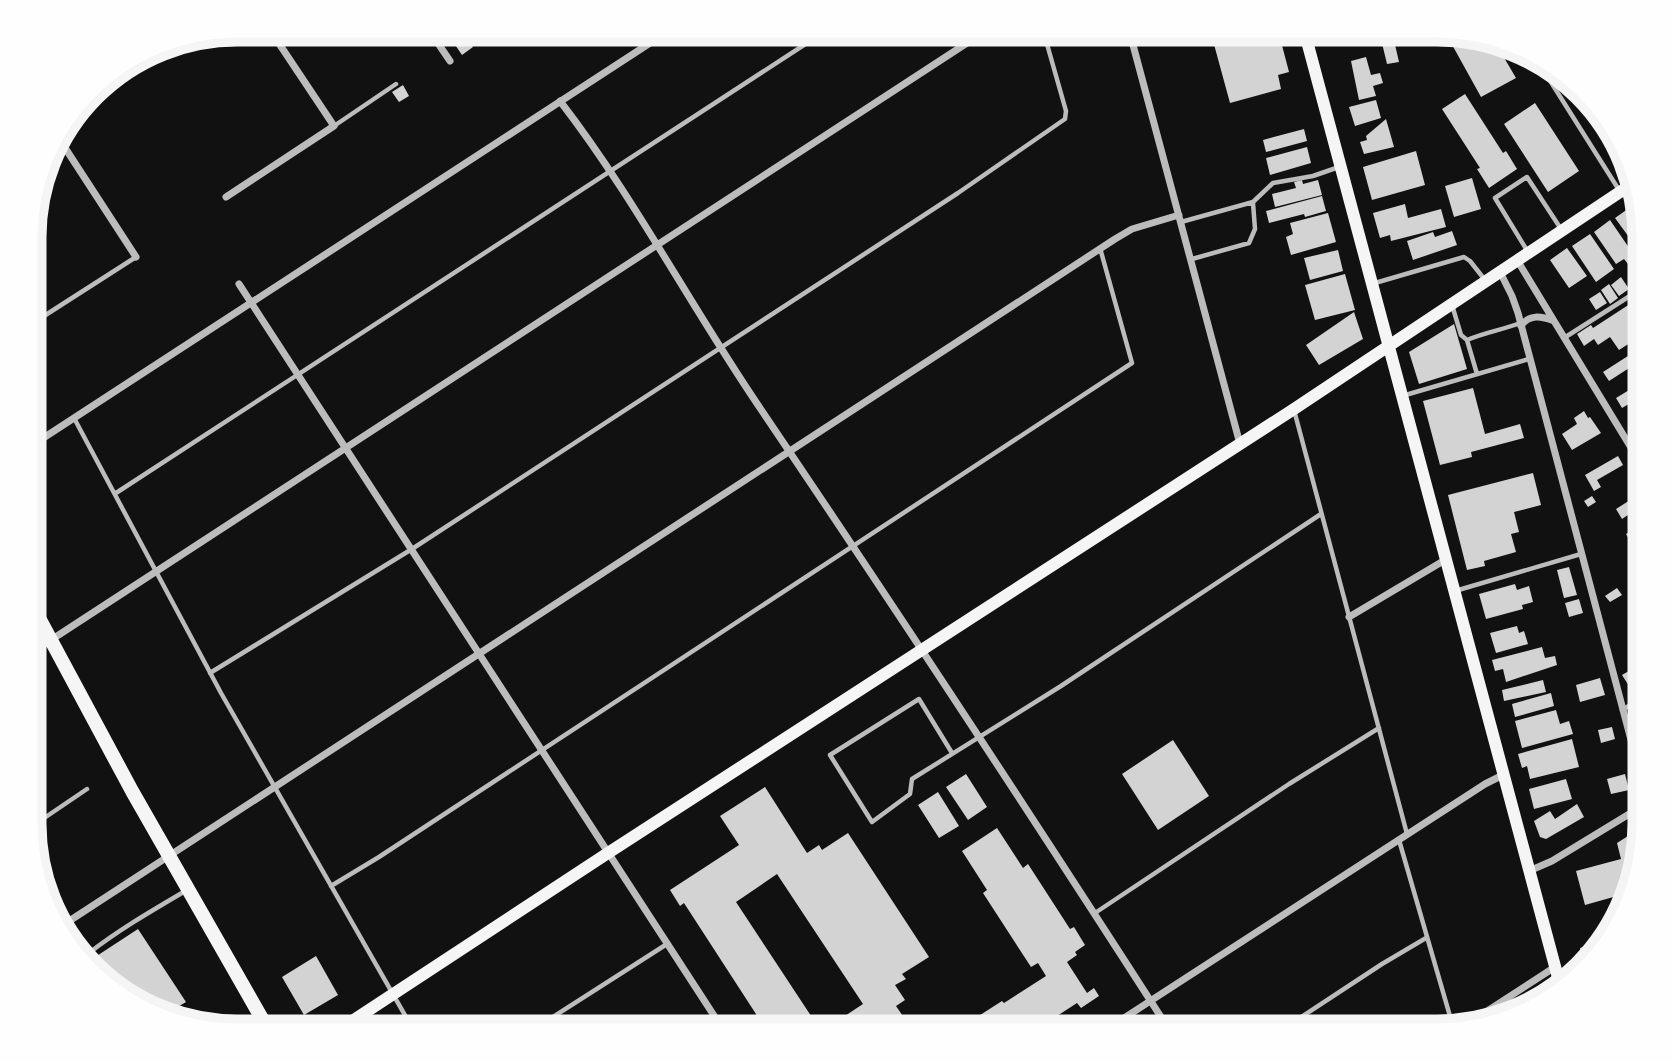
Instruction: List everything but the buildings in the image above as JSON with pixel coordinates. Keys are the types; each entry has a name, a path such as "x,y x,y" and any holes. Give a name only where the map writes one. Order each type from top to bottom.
{"main road":[{"path":"1307,42 1558,977"},
{"path":"356,1019 1294,409 1625,188"},
{"path":"42,622 169,856 262,1019"}],"street":[{"path":"226,197 334,126 278,42"},
{"path":"437,42 450,61"},
{"path":"42,439 651,42"},
{"path":"42,646 969,42"},
{"path":"1132,42 1240,444"},
{"path":"560,101 657,245 720,347 923,649 1162,1019"},
{"path":"65,147 136,257"},
{"path":"69,921 1100,248 1132,229 1180,219"},
{"path":"1523,256 1554,321 1632,449"},
{"path":"1500,272 1512,296 1632,748"},
{"path":"239,284 716,1019"},
{"path":"1520,325 1534,317 1554,321"},
{"path":"1349,617 1444,559"},
{"path":"1123,1019 1485,784 1503,775"},
{"path":"1530,871 1552,861 1632,812"},
{"path":"1485,1013 1555,967"}],"lane":[{"path":"116,493 809,42"},
{"path":"210,673 412,549 958,193 1065,120 1066,111 1046,42"},
{"path":"1548,77 1620,191"},
{"path":"334,126 396,84"},
{"path":"1180,219 1254,202 1273,183 1312,176 1340,167"},
{"path":"1523,256 1494,198 1527,177 1562,230"},
{"path":"1192,259 1249,243 1255,229 1254,202"},
{"path":"331,886 1132,363 1100,248"},
{"path":"44,316 136,257"},
{"path":"1372,284 1464,257 1485,281"},
{"path":"1564,338 1632,296"},
{"path":"1452,304 1477,374"},
{"path":"1467,340 1495,329 1503,330 1520,325"},
{"path":"1401,396 1529,359"},
{"path":"1294,409 1408,835"},
{"path":"74,418 210,673 407,1019"},
{"path":"952,753 919,699 830,755 872,822 910,793 912,779 1321,514"},
{"path":"1454,592 1581,554"},
{"path":"1621,710 1632,704"},
{"path":"1094,914 1289,784 1379,728"},
{"path":"42,820 87,789"},
{"path":"1399,840 1451,1019"},
{"path":"90,952 138,918 188,889"},
{"path":"1298,1019 1426,938"},
{"path":"550,1019 667,944"}]}
